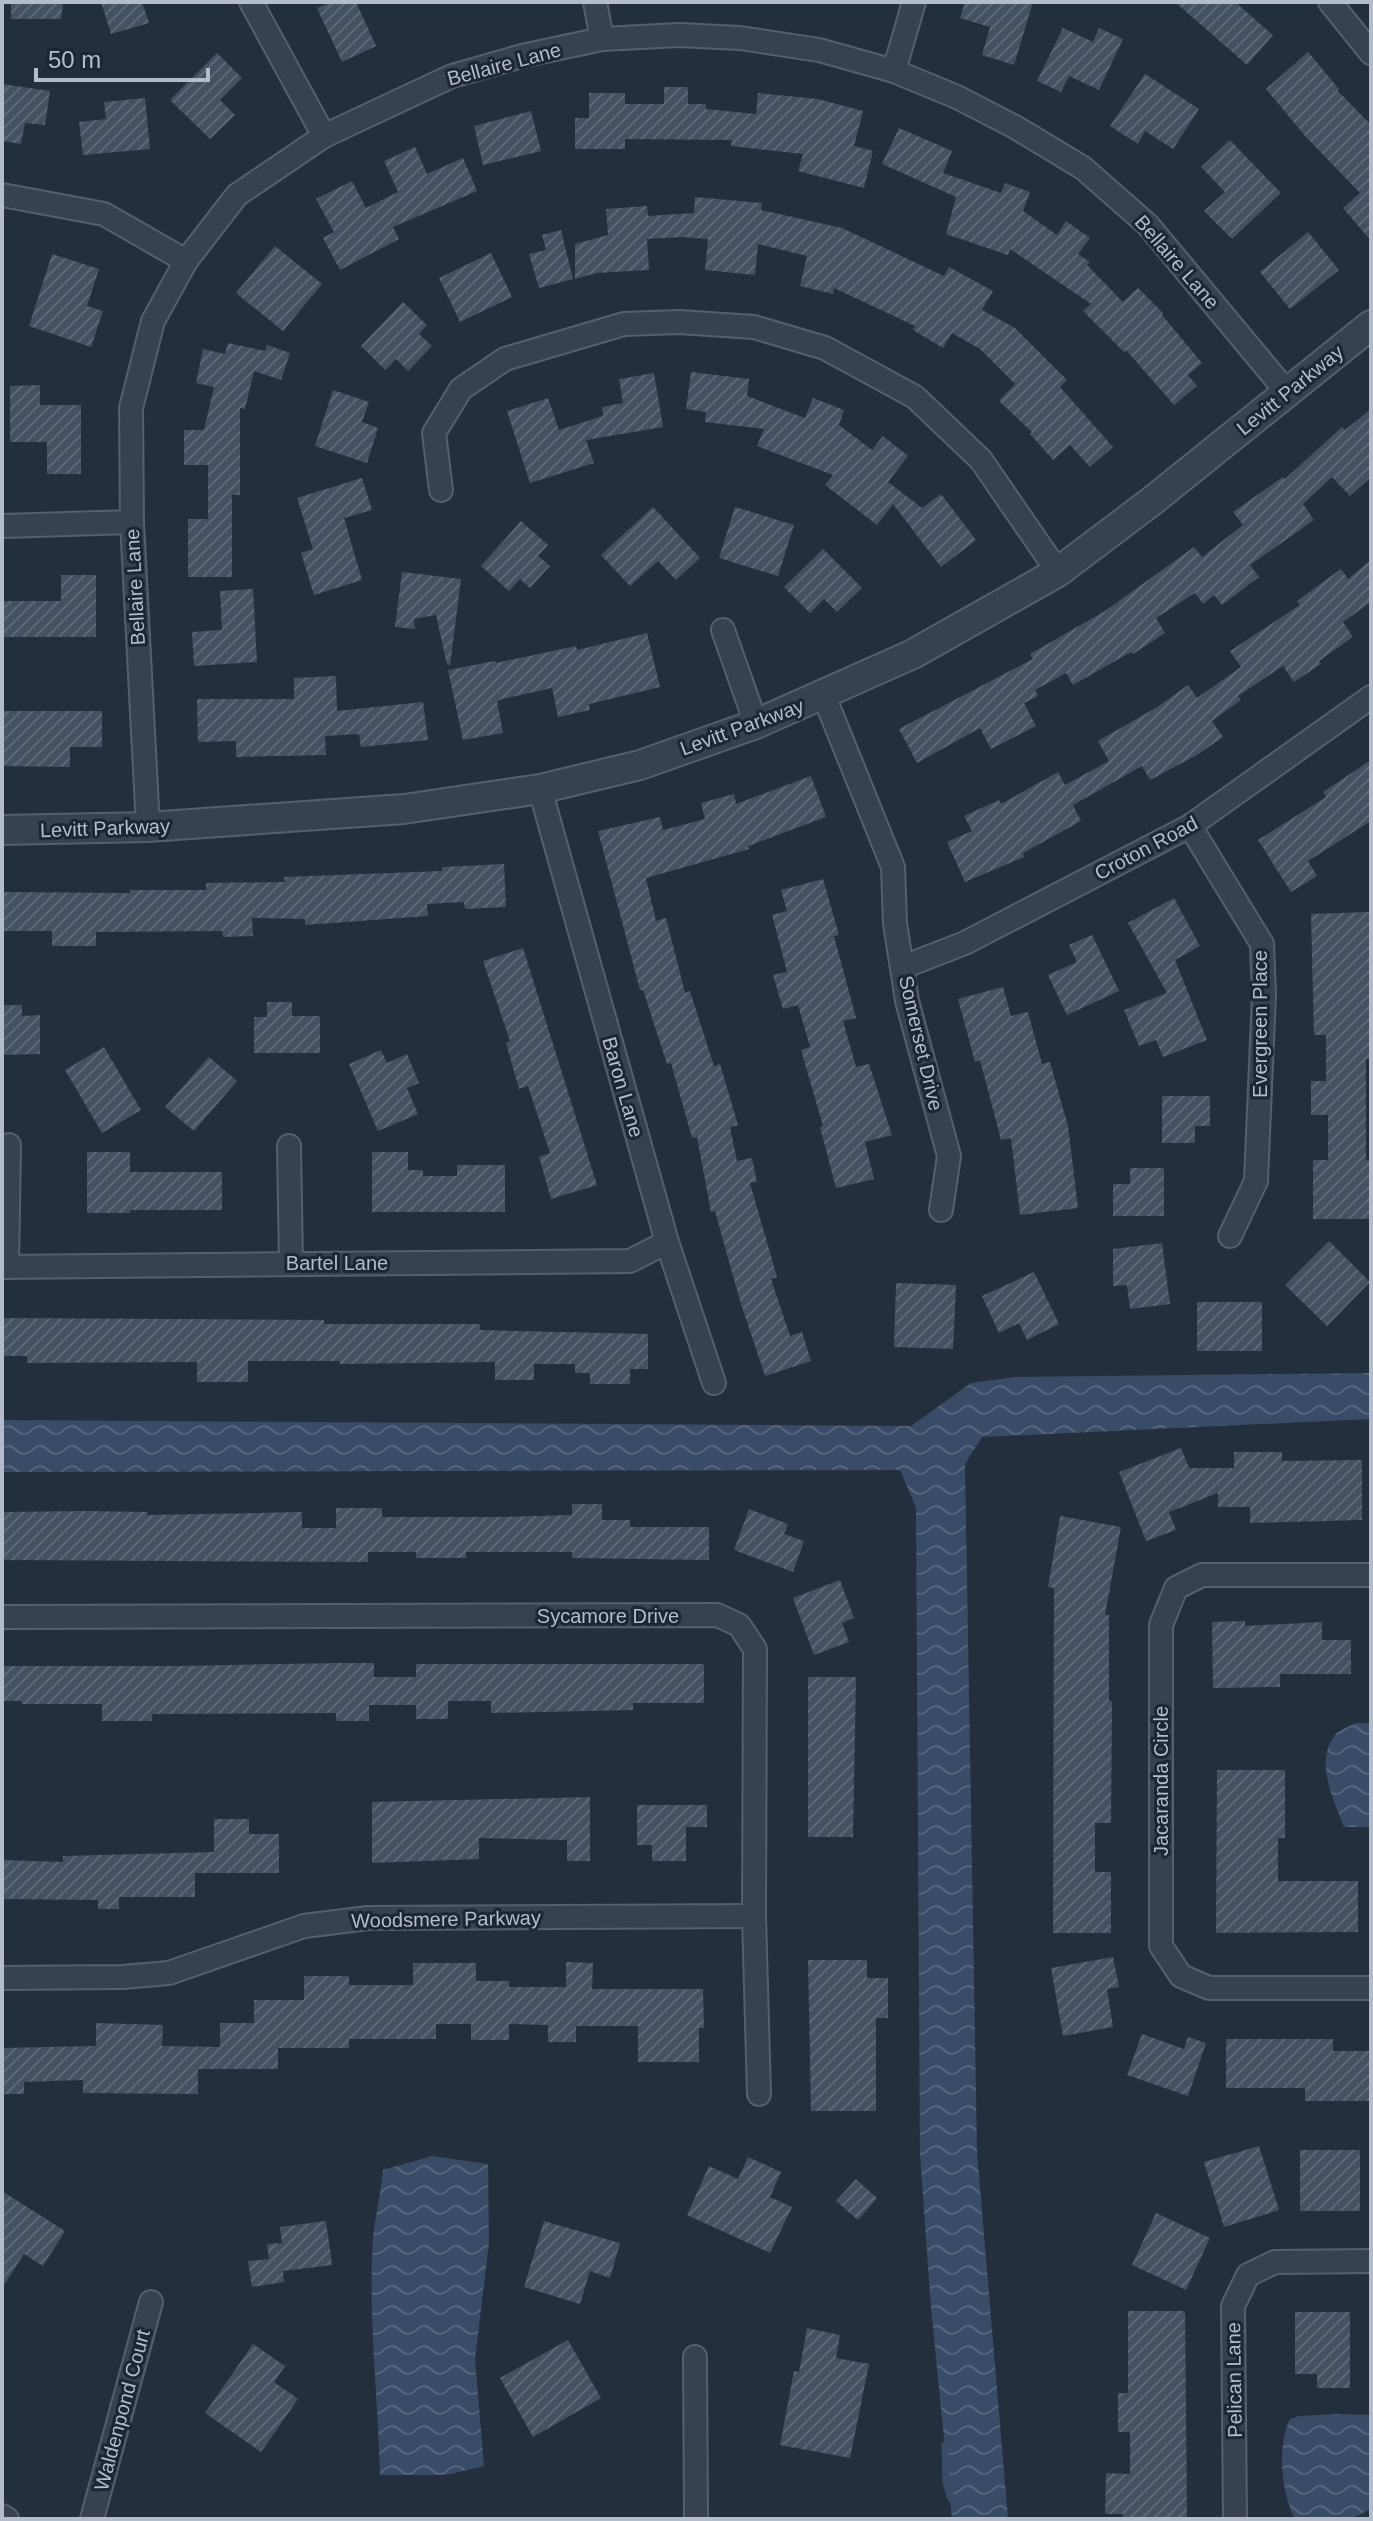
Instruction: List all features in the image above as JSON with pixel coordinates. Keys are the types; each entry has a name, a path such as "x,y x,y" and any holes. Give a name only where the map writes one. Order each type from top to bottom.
{"street":[{"path":"251,2 324,136"},
{"path":"595,2 602,39"},
{"path":"894,71 914,2"},
{"path":"1330,2 1371,53"},
{"name":"Bellaire Lane","path":"148,827 132,522 131,408 153,321 186,261 237,195 324,136 452,76 522,56 602,39 679,35 740,38 819,50 894,71 957,97 1083,168 1148,225 1286,391"},
{"path":"2,195 104,214 186,261"},
{"path":"441,490 434,433 461,389 505,359 624,324 679,322 754,327 825,348 915,397 981,460 1058,572"},
{"name":"Levitt Parkway","path":"2,830 148,827 404,809 540,789 640,765 756,724 913,654 1058,572 1152,501 1371,325"},
{"path":"2,526 132,522"},
{"path":"723,630 756,724"},
{"name":"Somerset Drive","path":"824,696 893,867 895,923 907,1001 949,1156 941,1210"},
{"name":"Croton Road","path":"903,967 965,943 1190,826 1371,697"},
{"name":"Baron Lane","path":"540,789 667,1242 714,1383"},
{"name":"Evergreen Place","path":"1190,826 1262,944 1264,994 1256,1181 1230,1236"},
{"path":"5,1267 9,1145"},
{"path":"289,1146 291,1263"},
{"name":"Bartel Lane","path":"5,1267 630,1261 667,1242"},
{"name":"Jacaranda Circle","path":"1371,1575 1202,1575 1176,1588 1161,1625 1161,1946 1181,1976 1209,1988 1371,1988"},
{"name":"Sycamore Drive","path":"2,1617 717,1615 739,1625 755,1649 754,1916 759,2094"},
{"name":"Woodsmere Parkway","path":"2,1978 122,1977 169,1973 304,1926 368,1918 754,1916"},
{"name":"Pelican Lane","path":"1235,2519 1233,2306 1248,2275 1275,2262 1371,2261"},
{"name":"Waldenpond Court","path":"92,2519 151,2302"},
{"path":"695,2357 696,2519"}],"water":[{"path":"1371,1373 1371,1419 982,1437 965,1464 977,2152 1008,2519 952,2519 931,2308 920,2154 916,1508 900,1470 2,1472 2,1420 911,1426 971,1383 1015,1377"},
{"path":"1356,1723 1371,1723 1371,1827 1344,1827 1326,1769 1329,1745 1335,1735"},
{"path":"432,2156 488,2164 489,2243 475,2359 484,2466 446,2475 380,2475 372,2268 383,2170"},
{"path":"1337,2414 1371,2415 1371,2509 1351,2519 1295,2519 1286,2496 1282,2469 1283,2442 1290,2419"}],"building":[{"path":"11,2 63,2 61,19 11,19"},
{"path":"101,2 142,2 149,23 111,34"},
{"path":"332,2 356,2 376,46 342,62 317,8"},
{"path":"965,2 1033,2 1014,65 982,55 990,27 960,18"},
{"path":"1175,2 1235,2 1273,35 1247,65"},
{"path":"1063,28 1093,42 1099,28 1123,39 1099,90 1069,76 1061,92 1037,81"},
{"path":"1308,52 1337,90 1371,125 1371,241 1343,208 1360,193 1306,137 1266,89"},
{"path":"217,53 242,78 220,100 235,115 210,139 170,100"},
{"path":"1145,74 1199,109 1173,149 1145,131 1138,144 1110,126"},
{"path":"2,84 50,91 45,125 25,123 21,144 2,141"},
{"path":"664,87 688,87 688,104 706,104 706,109 756,114 758,93 818,99 863,111 854,146 873,151 864,188 798,171 803,154 731,146 732,140 625,139 625,149 575,149 575,118 589,118 589,93 625,93 625,104 664,104"},
{"path":"145,98 150,149 83,155 79,122 106,119 104,102"},
{"path":"531,111 541,151 483,165 474,126"},
{"path":"899,128 952,151 943,173 1001,193 1005,183 1030,192 1023,211 1057,235 1066,221 1090,238 1078,254 1090,262 1087,265 1123,302 1138,288 1163,313 1202,363 1188,375 1197,386 1174,405 1126,350 1124,352 1083,311 1091,304 1010,249 1008,255 946,234 956,197 882,164"},
{"path":"1230,140 1281,193 1232,239 1204,211 1225,192 1201,167"},
{"path":"415,147 427,174 463,158 477,191 393,227 399,239 340,270 323,238 334,232 316,199 352,181 366,208 398,192 384,161"},
{"path":"695,197 762,203 761,210 842,228 944,276 949,267 993,291 982,310 1015,328 1067,380 1060,387 1113,447 1090,467 1070,445 1053,460 1030,434 1032,432 999,401 1015,384 980,349 952,333 943,348 913,330 915,326 834,288 833,294 800,286 807,256 758,244 755,275 705,270 708,239 647,239 649,270 596,273 575,279 575,244 608,235 606,209 647,206 648,216 694,213"},
{"path":"561,230 573,279 539,288 529,254 546,250 542,235"},
{"path":"1308,232 1339,270 1290,309 1260,272"},
{"path":"275,246 322,284 283,331 236,293"},
{"path":"491,253 512,297 460,322 439,278"},
{"path":"52,254 99,269 87,306 103,311 91,347 29,326"},
{"path":"403,302 427,325 419,334 432,346 408,371 396,359 385,370 361,346"},
{"path":"228,343 265,351 267,345 290,353 281,380 254,371 245,409 240,408 240,495 232,495 232,577 188,577 188,519 208,519 208,465 184,465 184,430 204,430 214,387 196,383 203,349 225,354"},
{"path":"691,372 749,379 747,396 805,418 813,398 844,410 839,425 872,450 883,436 908,456 888,482 922,508 941,494 976,540 941,567 893,504 877,525 825,485 833,475 757,446 764,429 705,422 706,412 686,409"},
{"path":"654,373 663,427 586,440 594,463 530,483 507,411 548,398 559,430 603,416 602,407 623,403 619,379"},
{"path":"40,385 40,405 81,405 81,474 47,474 47,442 10,442 10,386"},
{"path":"333,390 369,402 362,422 378,428 367,463 315,446"},
{"path":"1371,409 1371,477 1350,496 1332,477 1303,504 1314,520 1250,565 1259,577 1222,605 1214,595 1203,604 1195,593 1156,618 1165,633 1133,654 1131,652 1073,685 1066,673 1035,690 1038,696 1024,703 1036,726 991,749 980,728 917,763 899,729 1033,659 1030,654 1105,611 1194,547 1202,557 1243,525 1233,512 1283,477 1285,479 1342,427 1345,430"},
{"path":"362,478 372,510 344,518 362,580 314,595 301,553 313,549 297,498"},
{"path":"653,507 700,558 676,580 658,561 630,586 601,555"},
{"path":"735,507 794,525 778,576 719,558"},
{"path":"521,521 548,545 538,556 550,566 530,588 520,579 509,591 481,566"},
{"path":"823,549 862,588 837,612 824,599 810,613 784,587"},
{"path":"1371,560 1371,602 1343,622 1353,637 1319,661 1321,664 1294,682 1283,666 1238,696 1241,700 1212,721 1223,737 1197,755 1150,780 1142,766 1073,805 1081,821 1023,853 1024,857 965,882 947,842 972,831 964,816 999,800 1001,804 1058,772 1065,785 1109,761 1098,741 1159,706 1188,685 1197,698 1241,667 1230,651 1300,605 1297,601 1341,569 1348,579"},
{"path":"402,572 461,579 450,665 447,665 436,615 414,619 415,629 395,627"},
{"path":"61,575 96,575 96,637 2,637 2,601 61,601"},
{"path":"253,589 257,662 194,666 192,632 222,630 220,591"},
{"path":"647,633 660,687 589,704 590,710 558,717 552,688 502,699 497,701 503,733 463,740 448,670 576,646 577,650"},
{"path":"336,676 337,711 423,702 428,740 361,747 359,734 325,736 326,755 236,757 236,741 198,742 197,699 294,699 294,678"},
{"path":"2,711 102,711 102,747 70,747 70,767 2,766"},
{"path":"1371,760 1371,821 1308,861 1317,876 1291,892 1258,840 1326,797 1323,792"},
{"path":"811,776 826,817 748,846 749,849 646,878 656,921 666,918 685,993 690,991 714,1066 720,1064 738,1125 730,1127 737,1161 752,1158 757,1182 750,1183 777,1277 771,1279 790,1336 802,1332 811,1361 765,1376 715,1211 711,1212 697,1137 692,1138 671,1063 667,1064 643,990 640,990 598,831 660,817 663,830 705,819 701,803 734,794 736,804"},
{"path":"504,864 506,907 465,909 464,902 427,904 428,916 305,925 305,919 252,918 253,936 223,937 222,931 96,932 96,946 52,946 52,931 2,931 2,892 206,890 206,883 285,882 284,877 442,871 442,867"},
{"path":"823,879 839,935 834,936 856,1018 843,1021 856,1067 869,1064 892,1135 865,1142 874,1179 836,1188 820,1127 823,1126 801,1050 810,1047 798,1005 783,1009 773,975 787,972 772,915 787,911 781,890"},
{"path":"1174,898 1200,946 1175,960 1207,1040 1163,1057 1156,1040 1139,1046 1124,1010 1167,993 1128,923"},
{"path":"1369,912 1371,1059 1366,1059 1366,1160 1370,1160 1370,1219 1313,1219 1313,1160 1328,1160 1328,1115 1311,1115 1311,1081 1326,1081 1326,1035 1314,1035 1311,914"},
{"path":"1092,935 1119,991 1067,1015 1048,975 1077,962 1069,945"},
{"path":"523,948 597,1185 551,1199 539,1157 550,1153 528,1086 519,1089 506,1043 510,1041 483,961"},
{"path":"1003,987 1011,1016 1028,1012 1042,1064 1050,1062 1068,1126 1078,1208 1020,1215 1011,1138 1001,1140 980,1060 975,1062 958,999"},
{"path":"267,1002 292,1002 292,1016 320,1016 320,1053 254,1053 254,1017 267,1017"},
{"path":"2,1005 22,1005 22,1016 40,1015 40,1054 2,1055"},
{"path":"104,1047 141,1110 102,1133 65,1070"},
{"path":"381,1050 387,1063 407,1054 419,1083 407,1088 418,1114 378,1131 349,1064"},
{"path":"209,1057 237,1081 194,1131 165,1107"},
{"path":"1162,1096 1210,1096 1210,1126 1195,1126 1195,1143 1162,1143"},
{"path":"87,1152 130,1152 130,1172 222,1172 222,1210 87,1213"},
{"path":"372,1152 408,1152 408,1170 423,1170 423,1176 457,1176 457,1165 505,1165 505,1212 372,1212"},
{"path":"1130,1168 1164,1168 1164,1216 1113,1216 1113,1184 1130,1184"},
{"path":"1329,1241 1370,1282 1327,1326 1285,1285"},
{"path":"1162,1243 1170,1304 1130,1309 1127,1285 1113,1286 1113,1249"},
{"path":"1034,1272 1059,1324 1027,1340 1019,1323 999,1333 982,1296"},
{"path":"896,1283 956,1285 953,1349 894,1347"},
{"path":"1197,1302 1262,1302 1262,1351 1197,1351"},
{"path":"2,1318 324,1320 324,1324 480,1324 480,1330 648,1334 648,1369 630,1369 630,1384 590,1384 590,1373 575,1373 575,1364 534,1364 534,1380 495,1380 495,1362 340,1364 340,1361 248,1361 248,1382 197,1382 197,1362 27,1363 27,1356 2,1356"},
{"path":"1181,1448 1189,1468 1234,1468 1234,1452 1282,1452 1282,1461 1362,1460 1362,1520 1250,1523 1250,1507 1218,1507 1218,1493 1169,1512 1176,1530 1146,1541 1119,1472"},
{"path":"572,1504 602,1504 602,1520 630,1520 630,1527 709,1527 709,1560 572,1558 572,1552 466,1552 466,1558 416,1558 416,1552 368,1552 368,1562 2,1560 2,1512 147,1512 147,1515 302,1512 302,1528 336,1528 336,1508 382,1508 382,1517 498,1517 572,1515"},
{"path":"749,1509 788,1524 784,1534 804,1541 793,1572 734,1550"},
{"path":"1060,1516 1121,1527 1105,1615 1109,1615 1109,1701 1112,1701 1111,1823 1095,1823 1095,1872 1111,1872 1111,1933 1053,1933 1054,1588 1048,1587"},
{"path":"840,1580 854,1618 842,1623 849,1642 814,1655 793,1598"},
{"path":"1245,1621 1245,1626 1322,1622 1322,1640 1351,1640 1351,1674 1280,1674 1280,1687 1213,1688 1212,1622"},
{"path":"374,1663 374,1677 416,1677 416,1664 704,1664 704,1703 633,1703 633,1710 491,1713 491,1701 448,1701 448,1719 416,1719 416,1705 369,1705 369,1721 336,1721 336,1713 152,1714 152,1721 102,1721 102,1704 2,1701 2,1666"},
{"path":"808,1677 856,1677 853,1837 808,1837"},
{"path":"1217,1770 1285,1770 1285,1838 1278,1838 1278,1881 1358,1881 1358,1932 1216,1933"},
{"path":"590,1797 590,1861 567,1861 567,1840 479,1838 479,1859 372,1863 372,1802"},
{"path":"637,1805 707,1805 707,1827 686,1827 686,1861 652,1861 652,1845 637,1845"},
{"path":"214,1819 249,1819 249,1834 279,1834 279,1873 195,1873 195,1897 119,1897 119,1909 98,1909 98,1900 2,1899 2,1860 63,1862 63,1856 214,1852"},
{"path":"1113,1957 1119,1987 1107,1989 1113,2027 1063,2036 1051,1968"},
{"path":"808,1960 867,1960 867,1978 888,1978 888,2018 876,2018 876,2111 811,2111"},
{"path":"566,1962 593,1963 592,1989 703,1989 704,2028 699,2028 699,2062 638,2062 638,2026 576,2026 576,2042 548,2042 548,2025 509,2024 509,2040 471,2040 471,2024 436,2024 436,2039 349,2039 349,2048 278,2048 278,2069 198,2069 198,2094 83,2093 83,2080 24,2082 24,2094 2,2094 2,2048 96,2046 96,2023 163,2025 162,2046 220,2047 220,2023 254,2023 254,2000 304,2000 304,1976 349,1976 349,1985 413,1985 413,1963 476,1963 476,1981 509,1981 509,1987 566,1987"},
{"path":"1142,2034 1184,2049 1188,2037 1206,2043 1188,2096 1127,2075"},
{"path":"1226,2039 1333,2039 1333,2051 1370,2051 1370,2101 1305,2101 1305,2088 1226,2088"},
{"path":"1259,2146 1279,2210 1224,2227 1204,2162"},
{"path":"1300,2150 1360,2150 1360,2211 1300,2211"},
{"path":"748,2157 781,2172 770,2197 792,2207 770,2253 687,2215 709,2166 738,2179"},
{"path":"856,2179 877,2198 858,2220 836,2201"},
{"path":"2,2191 65,2231 43,2266 24,2254 2,2288"},
{"path":"1156,2213 1210,2238 1186,2290 1132,2265"},
{"path":"326,2221 332,2265 283,2271 284,2282 252,2287 248,2261 269,2259 267,2244 282,2243 280,2227"},
{"path":"544,2221 620,2243 610,2278 590,2271 580,2304 524,2287"},
{"path":"1128,2311 1185,2311 1187,2519 1123,2519 1123,2514 1105,2514 1106,2473 1130,2474 1130,2432 1118,2432 1118,2393 1128,2393"},
{"path":"1295,2312 1350,2312 1350,2388 1317,2388 1317,2374 1295,2374"},
{"path":"807,2328 840,2335 836,2358 869,2364 850,2458 780,2445 794,2371 799,2372"},
{"path":"568,2340 601,2398 533,2437 500,2378"},
{"path":"253,2344 285,2366 274,2382 298,2399 261,2452 205,2413"}],"waterway":[{"path":"945,2445 946,2483 951,2499"}]}
